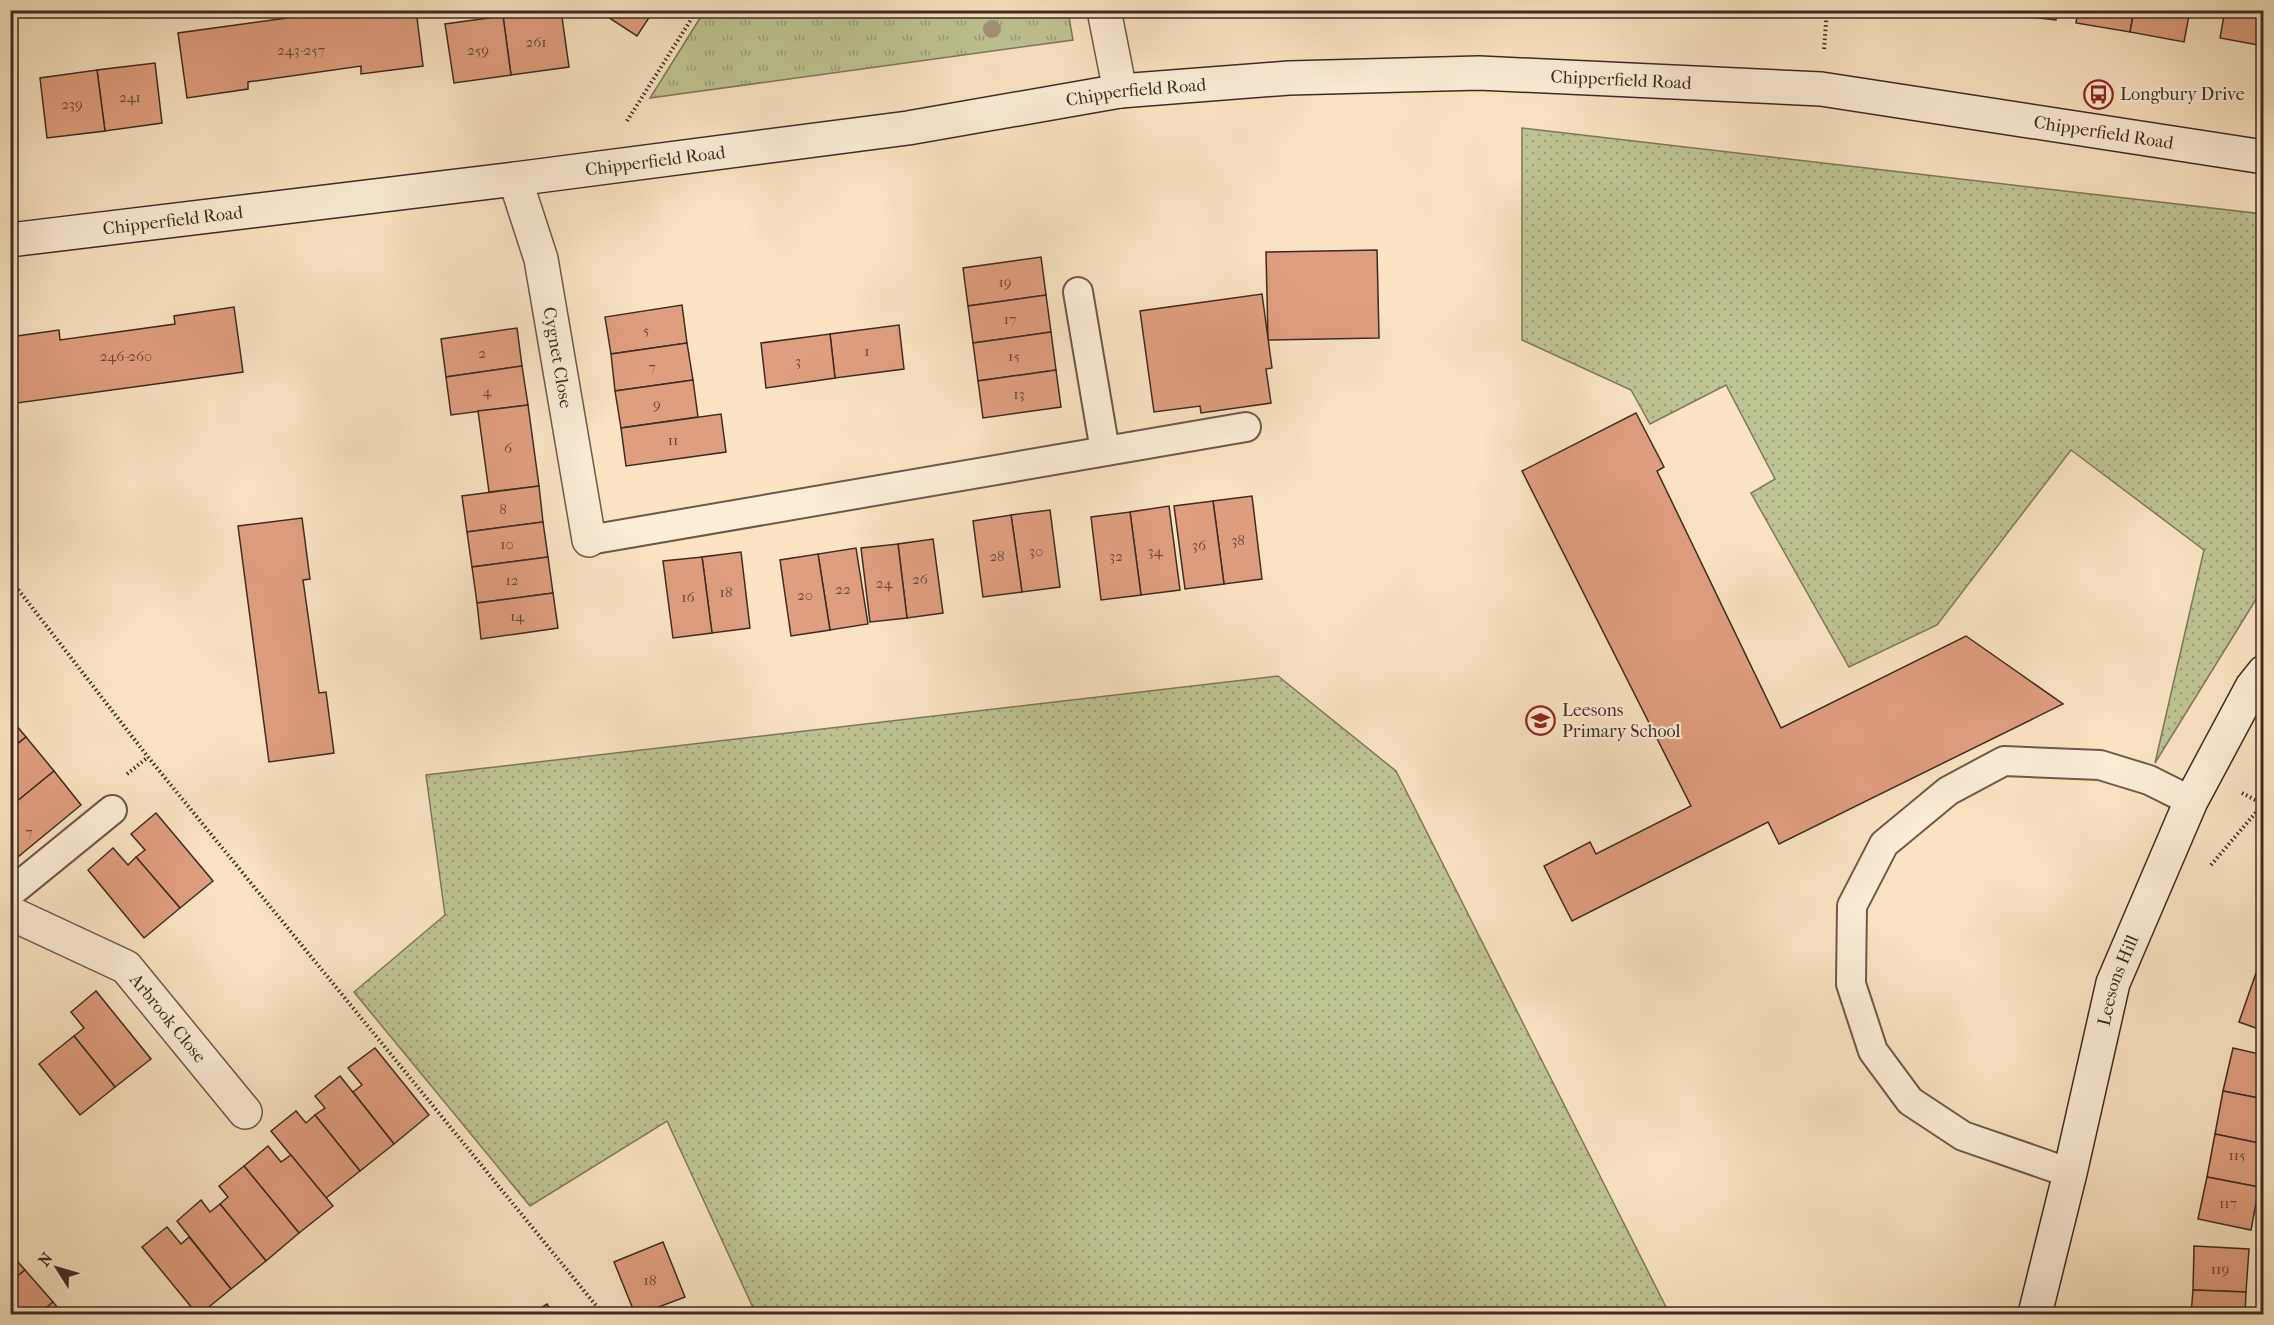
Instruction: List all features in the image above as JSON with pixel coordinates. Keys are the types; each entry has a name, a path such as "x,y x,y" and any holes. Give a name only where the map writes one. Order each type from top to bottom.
{"street":[{"path":"1104,10 1120,91"},
{"name":"Chipperfield Road","path":"10,240 514,179 908,128 1120,91 1289,78 1479,73 1821,89 2264,157"},
{"name":"Cygnet Close","path":"514,179 540,259 589,540"},
{"name":"Leesons Hill","path":"2035,1314 2113,983 2191,801 2252,687 2264,672"},
{"name":"Arbrook Close","path":"10,913 126,967 245,1112"}],"lane":[{"path":"1078,292 1105,451"},
{"path":"589,540 1246,427"},
{"path":"2070,1173 1963,1136 1910,1101 1873,1051 1851,984 1852,906 1884,844 1948,790 2004,761 2100,765 2149,780 2191,801"},
{"path":"10,893 112,810"}],"path":[{"path":"597,168 697,10"},
{"path":"10,579 148,757 603,1314"},
{"path":"133,769 148,757"}],"green space":[{"path":"705,10 1068,11 1073,40 650,98"},
{"path":"1522,128 2263,214 2263,588 2155,763 2204,550 2071,450 1937,625 1849,667 1751,493 1775,479 1726,385 1650,424 1631,390 1522,340"},
{"path":"1278,676 1396,771 1667,1309 1424,1314 756,1314 667,1121 530,1206 354,992 445,915 426,775"}],"building":[{"path":"346,10 416,10 423,66 361,74 361,66 248,82 248,89 187,98 178,33"},
{"path":"561,10 569,67 511,75 503,16"},
{"path":"597,10 654,10 637,36"},
{"path":"2006,10 2057,10 2056,20 2006,14"},
{"path":"2078,10 2134,10 2130,32 2076,23"},
{"path":"2134,10 2190,10 2184,42 2130,32"},
{"path":"2225,10 2264,10 2264,46 2220,38"},
{"path":"503,16 511,75 454,83 445,24"},
{"path":"155,63 162,123 105,131 97,70"},
{"path":"97,70 105,131 47,138 40,78"},
{"path":"1377,250 1379,338 1268,340 1266,252"},
{"path":"1041,257 1046,295 968,306 963,268"},
{"path":"1262,294 1272,368 1266,369 1271,403 1201,413 1200,406 1154,412 1140,311"},
{"path":"1046,295 1051,332 973,343 968,306"},
{"path":"682,305 687,343 611,354 605,317"},
{"path":"234,307 243,372 10,404 10,337 59,330 60,340 175,324 174,316"},
{"path":"899,325 904,369 835,378 830,334"},
{"path":"517,328 522,366 446,377 441,339"},
{"path":"1051,332 1056,370 978,381 973,343"},
{"path":"830,334 835,378 766,388 761,343"},
{"path":"687,343 693,380 615,391 611,354"},
{"path":"522,366 528,405 451,415 446,377"},
{"path":"1056,370 1061,407 983,418 978,381"},
{"path":"693,380 698,417 621,428 615,391"},
{"path":"528,405 539,486 489,492 478,411"},
{"path":"1636,413 1664,467 1657,471 1781,728 1966,636 2063,704 1779,844 1768,822 1572,921 1544,866 1590,842 1596,854 1691,806 1522,471"},
{"path":"721,414 726,452 626,466 621,428"},
{"path":"539,486 543,522 467,532 462,496"},
{"path":"1252,496 1262,579 1224,584 1213,501"},
{"path":"1213,501 1224,584 1185,589 1174,506"},
{"path":"1169,506 1180,590 1141,595 1130,512"},
{"path":"1050,510 1060,587 1022,592 1011,515"},
{"path":"1130,512 1141,595 1101,600 1091,517"},
{"path":"1011,515 1022,592 983,597 973,521"},
{"path":"302,518 310,579 303,580 319,693 326,692 334,753 269,762 238,526"},
{"path":"543,522 548,557 472,567 467,532"},
{"path":"933,539 943,613 907,618 898,544"},
{"path":"898,544 907,618 870,622 861,548"},
{"path":"856,548 868,624 830,630 818,554"},
{"path":"741,552 750,628 712,633 702,557"},
{"path":"818,554 830,630 791,636 780,560"},
{"path":"548,557 553,593 477,603 472,567"},
{"path":"702,557 712,633 673,638 663,561"},
{"path":"553,593 558,628 481,639 477,603"},
{"path":"10,718 26,737 10,750"},
{"path":"26,737 54,771 10,807 10,750"},
{"path":"54,771 81,805 13,861 10,858 10,807"},
{"path":"156,813 213,881 180,908 136,857 145,850 131,834"},
{"path":"113,848 128,865 136,857 180,908 144,938 88,870"},
{"path":"2264,952 2264,976 2256,973"},
{"path":"2256,973 2264,976 2264,1031 2239,1022"},
{"path":"96,991 151,1059 115,1087 74,1036 84,1028 71,1012"},
{"path":"74,1036 115,1087 80,1115 39,1064"},
{"path":"375,1048 429,1115 394,1144 353,1092 362,1085 348,1068"},
{"path":"2233,1048 2264,1055 2264,1099 2223,1091"},
{"path":"340,1076 394,1144 360,1171 315,1115 325,1108 315,1096"},
{"path":"2223,1091 2264,1099 2264,1144 2215,1134"},
{"path":"296,1111 306,1123 315,1115 360,1171 326,1198 271,1131"},
{"path":"2215,1134 2264,1144 2264,1166 2259,1187 2207,1177"},
{"path":"268,1146 281,1162 291,1155 333,1206 299,1233 244,1166"},
{"path":"244,1166 299,1233 266,1261 220,1204 228,1197 219,1186"},
{"path":"2207,1177 2259,1187 2251,1230 2198,1219"},
{"path":"201,1200 210,1212 220,1204 266,1261 231,1289 177,1221"},
{"path":"167,1227 181,1244 189,1237 231,1289 200,1314 197,1314 142,1247"},
{"path":"663,1242 685,1297 635,1314 614,1262"},
{"path":"2194,1246 2249,1249 2246,1292 2193,1290"},
{"path":"10,1253 25,1270 10,1282"},
{"path":"25,1270 53,1302 39,1314 10,1314 10,1282"},
{"path":"2193,1290 2246,1292 2245,1314 2191,1314"},
{"path":"53,1302 63,1314 39,1314"},
{"path":"547,1304 553,1314 531,1314"}],"place":[{"name":"Longbury Drive","path":"2099,94"},
{"name":"Leesons Primary School","path":"1541,720"}]}
